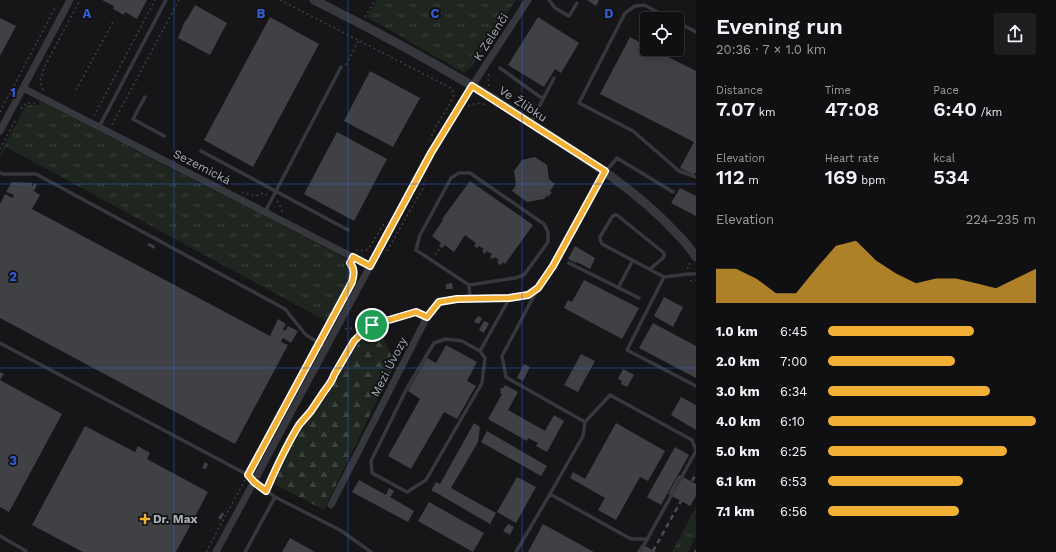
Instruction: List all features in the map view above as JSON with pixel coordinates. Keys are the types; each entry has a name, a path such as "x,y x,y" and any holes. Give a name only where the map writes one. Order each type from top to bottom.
{"street":[{"path":"0,131 70,0"},
{"name":"Ve Žlíbku","path":"314,0 398,43 472,86 605,171 637,195 681,237 693,260"},
{"name":"K Zelenči","path":"216,552 431,153 472,86 528,0"},
{"name":"Sezemická","path":"23,88 101,123 265,212 370,266"},
{"path":"538,288 553,266 605,171"},
{"name":"Mezi Úvozy","path":"331,505 427,317 439,302 470,298 509,298 528,295 538,288"}],"lane":[{"path":"101,123 166,0"},
{"path":"548,0 555,8 569,16 577,3"},
{"path":"658,12 644,5 635,6 625,14 578,103 634,131 679,171 696,177"},
{"path":"684,26 696,32"},
{"path":"265,212 341,67"},
{"path":"500,68 543,99"},
{"path":"530,122 554,78"},
{"path":"145,97 133,119 164,136"},
{"path":"201,152 348,230"},
{"path":"605,171 617,158 673,192"},
{"path":"459,172 470,173 544,224 548,232 548,242 524,275 515,278 469,285 416,250 420,235 451,178 459,172"},
{"path":"0,173 36,174 285,309 306,335 326,347"},
{"path":"650,269 664,258 664,253 617,215 614,215 600,236 602,244 664,277 696,274"},
{"path":"618,288 632,260"},
{"path":"569,263 639,298"},
{"path":"664,277 627,350 696,386"},
{"path":"469,285 470,298"},
{"path":"538,288 502,356 506,377 585,422"},
{"path":"480,351 509,298"},
{"path":"446,339 462,341 480,351 485,358 482,383 426,480 407,492 372,472 371,461 406,390 434,343 446,339"},
{"path":"0,343 248,475 254,482 275,497 340,530 371,552"},
{"path":"516,552 583,436 585,422 610,396 692,440 696,451 640,552"},
{"path":"550,494 631,539 648,539"},
{"path":"245,552 275,497"},
{"path":"0,536 26,551 25,552"}],"path":[{"path":"21,108 26,103 36,103 40,96 43,90 40,81 44,68 80,0"},
{"path":"155,0 94,116 101,123 112,125 179,0"},
{"path":"280,0 452,88 454,93 453,98 436,126 429,142"},
{"path":"365,17 375,0"},
{"path":"0,112 55,8"},
{"path":"310,15 312,11"},
{"path":"76,90 113,22"},
{"path":"341,67 346,66 359,40"},
{"path":"466,109 469,105 477,103 484,104"},
{"path":"0,149 18,115"},
{"path":"380,248 387,252 423,188 427,174"},
{"path":"237,190 255,196 264,193 279,203 282,213"},
{"path":"353,249 360,251 370,248 388,216"},
{"path":"432,260 441,247"},
{"path":"206,552 352,282 354,272 353,266 350,263 353,257"},
{"path":"693,260 687,268 691,281 696,280"},
{"path":"335,331 372,325 416,312 427,317"},
{"path":"266,491 289,442 299,425 316,404 332,380 354,341 372,325"}],"green space":[{"path":"377,0 516,0 473,65 464,73 367,17"},
{"path":"40,101 349,260 347,263 351,267 352,275 341,300 324,330 322,332 327,322 326,321 6,147 0,157 0,154 25,107 28,105 38,105"},
{"path":"363,336 383,338 395,363 324,510 274,484 297,436 327,396"},
{"path":"696,507 696,537 688,552 672,552"}],"building":[{"path":"102,0 147,0 137,19 125,12 124,15 113,9 114,6"},
{"path":"587,0 599,0 596,6"},
{"path":"195,5 227,23 210,55 178,38 185,21"},
{"path":"270,17 319,44 253,167 204,140"},
{"path":"538,17 579,43 561,73 555,69 544,87 508,65"},
{"path":"0,18 16,26 0,56"},
{"path":"630,37 640,42 640,56 667,56 696,71 696,172 694,175 680,168 694,142 600,94"},
{"path":"370,71 420,98 393,147 344,121"},
{"path":"337,132 387,159 354,221 304,194"},
{"path":"535,157 547,165 549,179 555,184 548,197 547,195 544,199 527,202 512,191 516,185 514,171 522,160"},
{"path":"470,181 533,225 505,264 503,262 501,265 499,264 497,262 499,260 495,257 493,259 490,257 492,254 487,251 485,254 482,251 484,249 479,246 477,248 474,246 476,243 465,235 454,252 445,245 442,248 439,246 441,243 432,236 443,220 442,219"},
{"path":"12,182 32,183 32,187 34,183 37,185 34,191 30,189 40,195 32,209 270,336 278,319 286,324 283,329 285,331 288,326 298,331 291,343 283,338 281,342 288,345 235,444 0,318 0,204 5,194 12,198 14,195 6,192"},
{"path":"680,188 696,196 696,216 671,203"},
{"path":"149,243 155,246 154,249 147,245"},
{"path":"575,246 595,258 590,269 568,259"},
{"path":"584,280 639,308 622,339 564,308 568,300 572,302"},
{"path":"452,283 453,289 446,289 446,284"},
{"path":"664,297 683,307 673,327 654,316"},
{"path":"478,316 482,318 479,324 474,322"},
{"path":"484,321 489,323 484,333 479,330"},
{"path":"653,323 696,346 696,378 639,348"},
{"path":"446,345 477,362 467,381 476,386 457,419 444,412 411,469 388,456 420,399 408,391 427,358 436,363"},
{"path":"581,354 595,361 578,392 564,385"},
{"path":"524,364 530,367 523,381 517,378"},
{"path":"623,369 634,375 627,387 621,384 622,381 618,379"},
{"path":"0,372 4,374 0,380"},
{"path":"0,380 62,414 9,512 0,507"},
{"path":"505,385 518,392 508,410 545,431 554,415 564,421 547,452 536,446 538,443 528,438 527,441 488,419 502,394 500,393 501,388"},
{"path":"681,397 696,405 696,430 671,415"},
{"path":"474,423 480,427 478,442 451,488 496,513 490,524 432,491 436,482 440,484"},
{"path":"616,423 665,451 648,481 640,477 616,520 598,510 605,498 570,478 573,472 585,479"},
{"path":"85,426 135,452 138,446 150,453 147,459 208,492 176,552 83,552 32,525"},
{"path":"487,431 547,466 541,476 481,442"},
{"path":"675,447 689,455 661,505 647,497"},
{"path":"205,462 208,464 206,469 202,468"},
{"path":"679,475 696,484 696,496 690,506 668,494"},
{"path":"517,477 536,487 516,523 497,512"},
{"path":"359,480 386,495 389,488 394,491 390,497 414,511 408,522 352,492"},
{"path":"429,502 484,533 473,552 418,521"},
{"path":"222,512 224,514 221,520 218,518"},
{"path":"508,524 514,527 510,535 503,531"},
{"path":"543,524 594,552 528,552"},
{"path":"290,538 315,552 282,552"},
{"path":"642,544 656,552 637,552"}],"railway":[{"path":"692,481 696,474"},
{"path":"653,551 681,501"}],"place":[{"name":"Dr. Max","path":"145,519"}],"route":[{"path":"472,86 605,171 553,266 538,288 528,295 509,298 457,299 439,302 427,317 416,312 372,325 354,341 332,380 316,404 299,425 289,442 266,491 254,482 248,475 352,282 354,272 353,266 350,263 353,257 370,266 431,153 472,86"}]}
